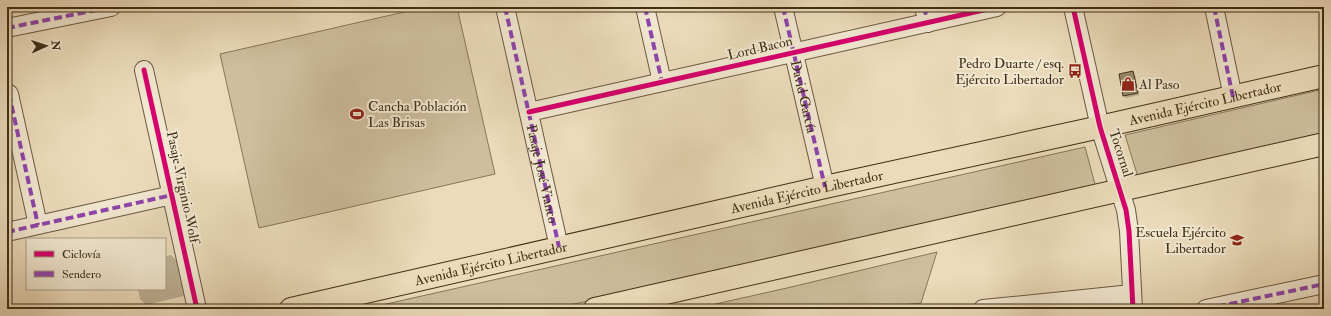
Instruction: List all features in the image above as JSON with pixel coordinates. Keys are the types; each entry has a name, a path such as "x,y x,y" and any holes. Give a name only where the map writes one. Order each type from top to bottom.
{"main road":[{"name":"Avenida Ejército Libertador","path":"291,309 825,186 1100,127 1324,76"},
{"path":"595,309 1324,144"}],"street":[{"path":"7,28 110,7"},
{"name":"Pasaje José Vianco","path":"505,7 559,247"},
{"path":"645,7 662,82"},
{"name":"David García","path":"783,7 825,186"},
{"name":"Lord Bacon","path":"529,112 794,53 926,15 997,7"},
{"name":"Tocornal","path":"1073,7 1100,127 1126,210 1129,231 1132,301"},
{"path":"1214,7 1234,97"},
{"name":"Pasaje Virginio Wolf","path":"144,70 197,309"},
{"path":"9,94 38,225"},
{"path":"7,232 172,195"},
{"path":"1206,309 1324,286"},
{"path":"983,309 1132,301"}],"shaded area":[{"name":"Cancha Población Las Brisas","path":"426,7 457,7 495,174 259,228 220,54"},
{"path":"1324,89 1324,135 1138,177 1125,135"},
{"path":"1085,147 1096,188 552,309 364,309"},
{"path":"937,252 921,303 863,309 693,309 787,288"}],"building":[{"name":"Al Paso","path":"1133,71 1138,93 1123,96 1119,74"}],"marked path":[{"path":"7,28 111,7"},
{"path":"505,7 559,247"},
{"path":"645,7 662,82"},
{"path":"783,7 825,187"},
{"path":"924,7 928,23"},
{"path":"1214,7 1233,97"},
{"path":"9,94 38,225"},
{"path":"7,232 172,195"},
{"path":"1206,309 1324,284"}],"cycle path":[{"path":"529,112 997,7"},
{"path":"1073,7 1100,127 1126,210 1129,231 1133,309"},
{"path":"144,70 197,309"}],"place":[{"name":"Pedro Duarte / esq. Ejército Libertador","path":"1075,71"},
{"name":"Al Paso","path":"1128,84"},
{"name":"Cancha Población Las Brisas","path":"357,114"},
{"name":"Escuela Ejército Libertador","path":"1237,240"}]}
